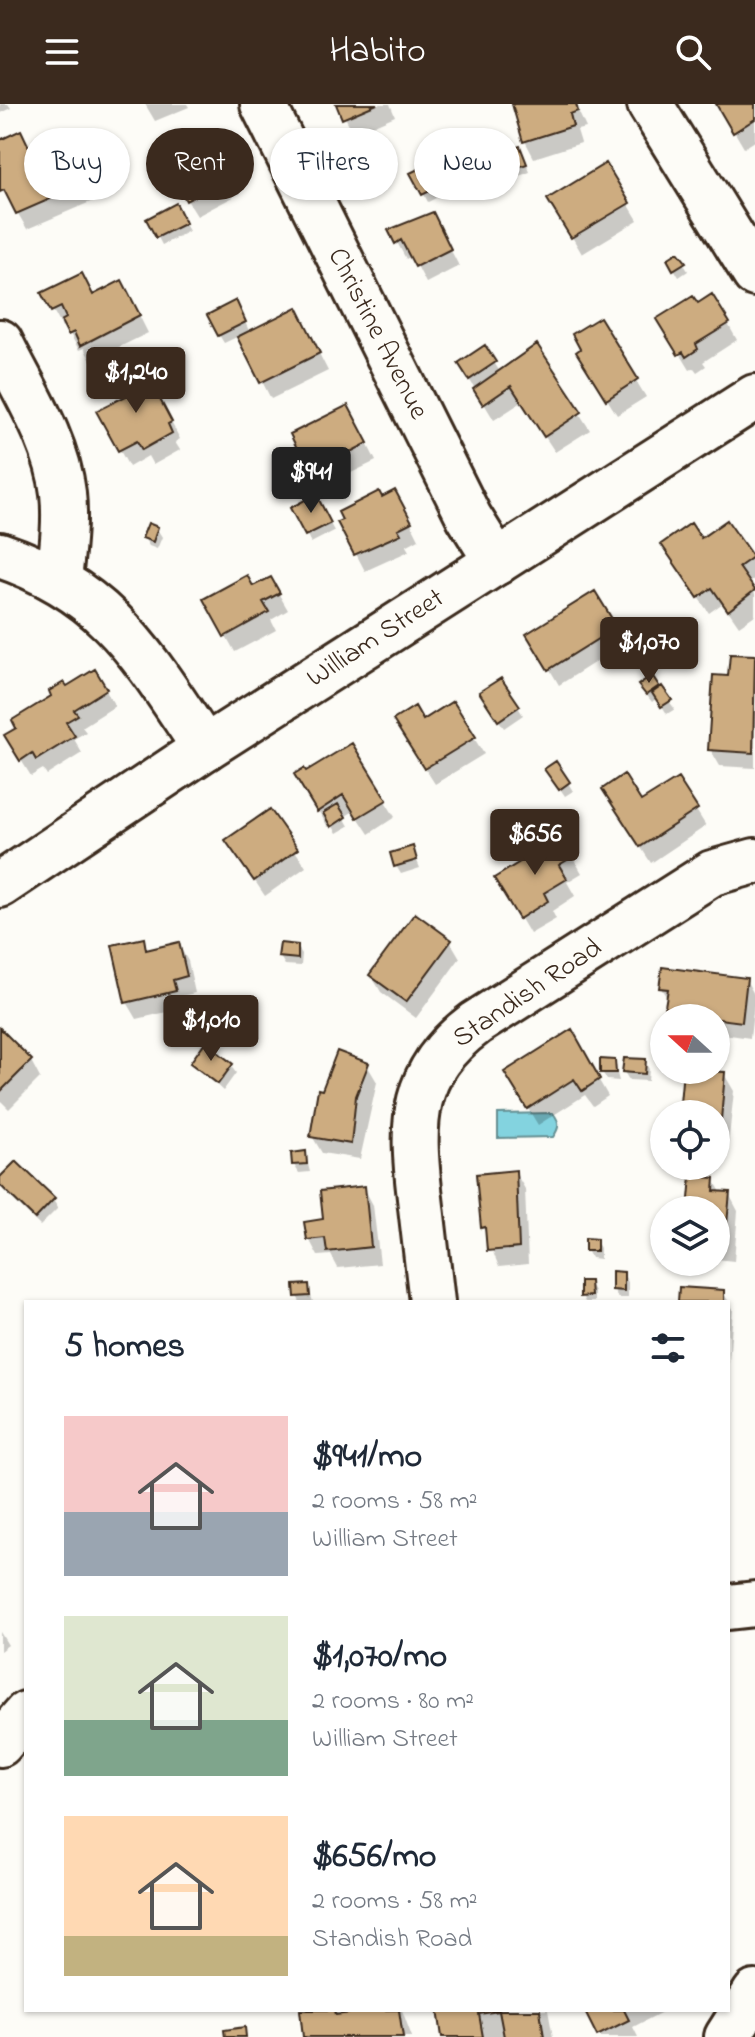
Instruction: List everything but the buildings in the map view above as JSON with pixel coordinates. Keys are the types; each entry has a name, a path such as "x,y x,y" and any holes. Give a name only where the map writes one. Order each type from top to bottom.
{"street":[{"name":"Christine Avenue","path":"263,104 469,517 497,562"},
{"path":"650,104 755,274"},
{"path":"0,342 43,428 63,489 64,525 59,580"},
{"name":"William Street","path":"0,885 205,748 755,397"},
{"path":"0,555 59,580 111,619 140,649 205,748"},
{"name":"Standish Road","path":"432,1300 413,1133 419,1096 447,1047 476,1023 712,873 755,861"},
{"path":"730,1607 755,1604"},
{"path":"0,1744 24,1716"},
{"path":"727,2037 755,1993"}],"water":[{"path":"553,1113 558,1125 553,1137 498,1138 498,1114"}]}
